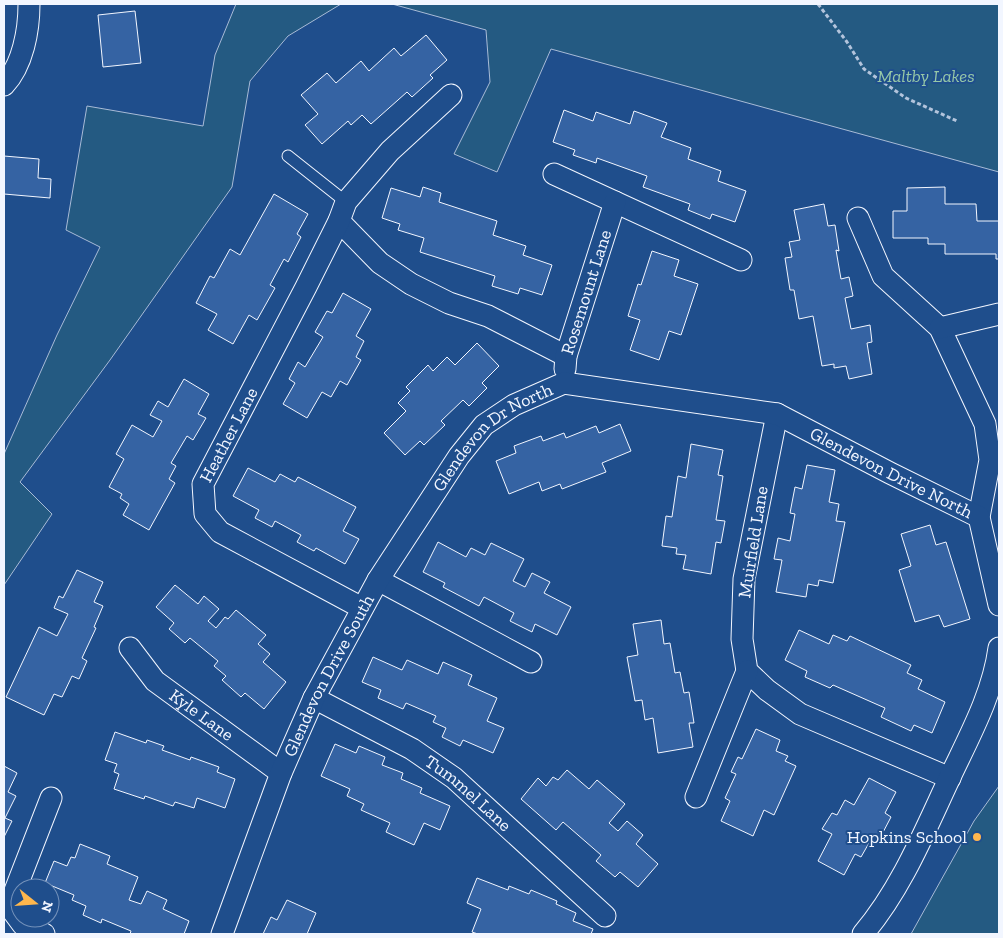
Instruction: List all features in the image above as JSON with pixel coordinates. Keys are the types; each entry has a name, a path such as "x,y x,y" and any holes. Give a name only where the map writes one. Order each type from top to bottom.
{"street":[{"path":"4,84 16,66 22,50 29,14 29,4"},
{"name":"Heather Lane","path":"362,608 220,532 205,514 203,484 343,212 390,152 451,95"},
{"path":"554,174 741,260"},
{"name":"Rosemount Lane","path":"564,384 566,356 615,202"},
{"path":"343,212 380,263 411,284 449,303 488,316 566,356"},
{"path":"858,218 883,276 940,328 985,424 990,460 979,516"},
{"path":"940,328 999,314"},
{"name":"Glendevon Dr North","path":"378,580 459,456 484,425 514,405 564,384 777,414"},
{"name":"Glendevon Drive North","path":"777,414 890,473 979,516 999,605"},
{"name":"Muirfield Lane","path":"747,671 742,639 744,579 777,414"},
{"name":"Glendevon Drive South","path":"222,934 281,772 314,698 378,580 531,662"},
{"name":"Kyle Lane","path":"130,648 155,681 281,772"},
{"path":"863,934 878,916 913,857 977,720 991,680 999,648"},
{"path":"696,797 747,671 767,690 800,714 950,778"},
{"name":"Tummel Lane","path":"314,698 412,749 454,778 605,916"},
{"path":"44,934 23,925 9,906 51,798"}],"lane":[{"path":"288,156 343,212"}],"path":[{"path":"818,4 848,42 864,68 906,98 957,121"}],"green space":[{"path":"236,4 341,4 288,36 250,81 232,187 110,360 20,482 52,514 4,585 4,454 57,335 100,247 66,230 87,106 203,126 215,55"},
{"name":"Maltby Lakes","path":"392,4 999,4 999,172 551,49 497,172 454,154 490,82 486,30"},
{"name":"Hopkins School","path":"999,786 999,934 911,934 974,821"}],"building":[{"path":"135,11 141,63 103,67 98,15"},
{"path":"426,35 447,60 430,75 433,78 412,97 407,92 371,124 362,115 351,125 348,121 322,144 305,125 318,114 301,95 327,73 336,83 361,61 369,71 394,48 401,56"},
{"path":"564,110 593,121 596,112 630,124 634,111 667,123 661,137 691,148 688,159 721,171 718,181 746,191 735,222 712,214 710,219 688,210 690,204 643,187 647,176 597,158 596,163 573,155 575,150 553,142"},
{"path":"4,156 39,159 38,178 51,179 50,198 4,194"},
{"path":"423,187 441,193 439,202 497,221 493,235 526,246 523,255 552,265 542,295 520,288 518,294 492,286 495,276 420,252 424,238 398,230 400,224 382,218 391,188 420,197"},
{"path":"945,187 945,204 976,204 977,221 999,221 999,259 996,259 996,254 945,254 945,244 928,244 928,238 893,238 893,211 907,211 907,188"},
{"path":"274,194 308,214 297,234 301,237 288,262 284,259 270,285 275,288 257,320 249,315 233,344 208,330 217,314 196,303 210,276 214,278 230,249 240,255"},
{"path":"824,204 828,226 835,225 839,251 836,250 841,279 849,277 853,296 845,298 851,329 870,325 872,342 867,343 872,374 849,379 846,366 834,368 834,364 822,366 813,316 799,319 794,290 790,290 785,258 792,257 789,242 800,240 794,210"},
{"path":"652,251 679,260 674,276 698,284 681,335 669,331 659,360 630,350 640,320 628,316 638,284 641,285"},
{"path":"343,293 371,309 356,336 364,341 356,357 361,360 347,385 340,381 331,397 322,392 307,418 283,404 295,383 289,379 298,362 305,367 323,337 315,332 327,311 332,313"},
{"path":"477,343 499,366 482,383 487,388 469,406 463,400 441,421 445,425 424,445 420,441 405,455 384,433 406,411 398,403 410,391 406,387 428,365 433,371 447,357 455,365"},
{"path":"184,379 209,394 198,414 206,418 193,440 187,436 171,463 176,466 169,479 175,483 149,530 123,515 129,504 120,498 122,494 109,487 124,459 116,454 132,425 153,437 162,421 150,415 158,401 168,407"},
{"path":"620,424 631,451 602,463 606,472 562,489 560,484 542,491 539,482 509,494 496,461 516,453 514,446 541,436 543,441 564,433 566,438 596,426 599,433"},
{"path":"691,444 723,450 718,475 723,476 716,520 725,521 721,543 716,542 711,574 683,569 686,555 676,554 677,548 662,546 666,516 672,517 678,476 686,478"},
{"path":"807,465 835,470 829,502 839,504 836,521 845,522 833,583 819,580 818,586 808,584 806,597 776,592 782,560 774,559 778,538 790,541 795,514 790,513 795,487 802,489"},
{"path":"248,468 275,482 280,474 295,482 298,477 356,507 343,531 359,539 345,564 316,548 314,551 297,542 301,535 275,521 272,527 255,518 259,510 233,496"},
{"path":"930,525 936,545 946,542 970,619 944,627 939,615 915,622 899,570 911,566 901,534"},
{"path":"438,542 466,557 471,548 485,555 491,543 524,559 513,581 525,587 532,573 550,582 544,593 571,607 557,635 535,624 532,632 510,621 514,613 484,597 479,606 443,587 445,583 423,572"},
{"path":"77,570 103,582 94,602 103,606 94,627 96,628 82,658 87,661 79,679 72,676 62,697 54,694 44,715 6,697 39,627 57,636 68,614 54,608 59,596 63,598"},
{"path":"175,585 198,604 204,596 219,609 208,621 216,628 225,617 228,619 236,610 266,635 258,644 270,654 263,662 286,682 264,709 245,693 241,697 222,680 226,676 214,666 218,661 190,638 185,643 169,629 174,623 156,607"},
{"path":"661,620 664,644 670,643 675,673 680,672 684,693 689,692 694,723 689,723 693,747 658,753 653,718 645,720 642,700 635,701 627,657 638,655 633,624"},
{"path":"799,630 829,644 833,635 847,641 850,636 911,665 907,673 922,680 918,689 945,702 932,733 914,725 911,731 881,717 885,708 833,685 830,688 805,677 807,671 785,660"},
{"path":"373,657 402,670 407,660 438,674 443,662 472,675 468,685 497,698 487,721 504,728 493,753 463,740 460,746 442,737 446,728 433,722 436,716 406,703 403,709 378,698 381,690 362,682"},
{"path":"756,729 780,740 776,751 788,756 785,761 796,766 774,815 764,810 753,836 721,821 730,801 725,798 736,774 731,772 738,757 742,759"},
{"path":"115,732 146,743 147,740 164,746 162,750 190,760 191,757 219,767 217,772 235,779 225,808 197,798 194,808 175,802 173,806 145,796 144,799 114,789 119,774 114,772 117,764 105,760"},
{"path":"335,744 356,753 359,746 385,757 382,765 403,773 401,779 422,788 420,793 450,806 440,830 424,823 414,845 386,832 390,823 361,810 364,804 347,796 350,789 321,776"},
{"path":"4,766 17,773 8,792 16,796 5,818 12,821 4,837"},
{"path":"567,770 589,789 597,780 625,804 609,823 618,831 627,821 643,835 636,844 658,864 638,887 620,872 615,877 596,861 601,855 563,822 556,830 521,799 538,778 546,786 553,777 558,780"},
{"path":"869,778 896,792 885,813 891,817 879,840 873,836 861,857 855,854 844,875 818,861 832,834 822,829 832,813 837,815 845,800 854,805"},
{"path":"80,844 110,856 107,864 138,877 129,900 141,904 147,891 167,900 163,909 189,921 184,934 130,934 131,931 102,919 101,923 83,915 86,906 72,900 74,895 60,889 60,878 47,878 54,861 67,866 71,857 75,858"},
{"path":"477,878 508,890 509,886 529,894 531,890 557,901 556,904 576,913 573,921 593,929 591,934 478,934 472,932 481,909 467,903"},
{"path":"287,900 316,913 307,934 263,934 271,917 277,920"}],"place":[{"name":"Hopkins School","path":"977,837"}]}
